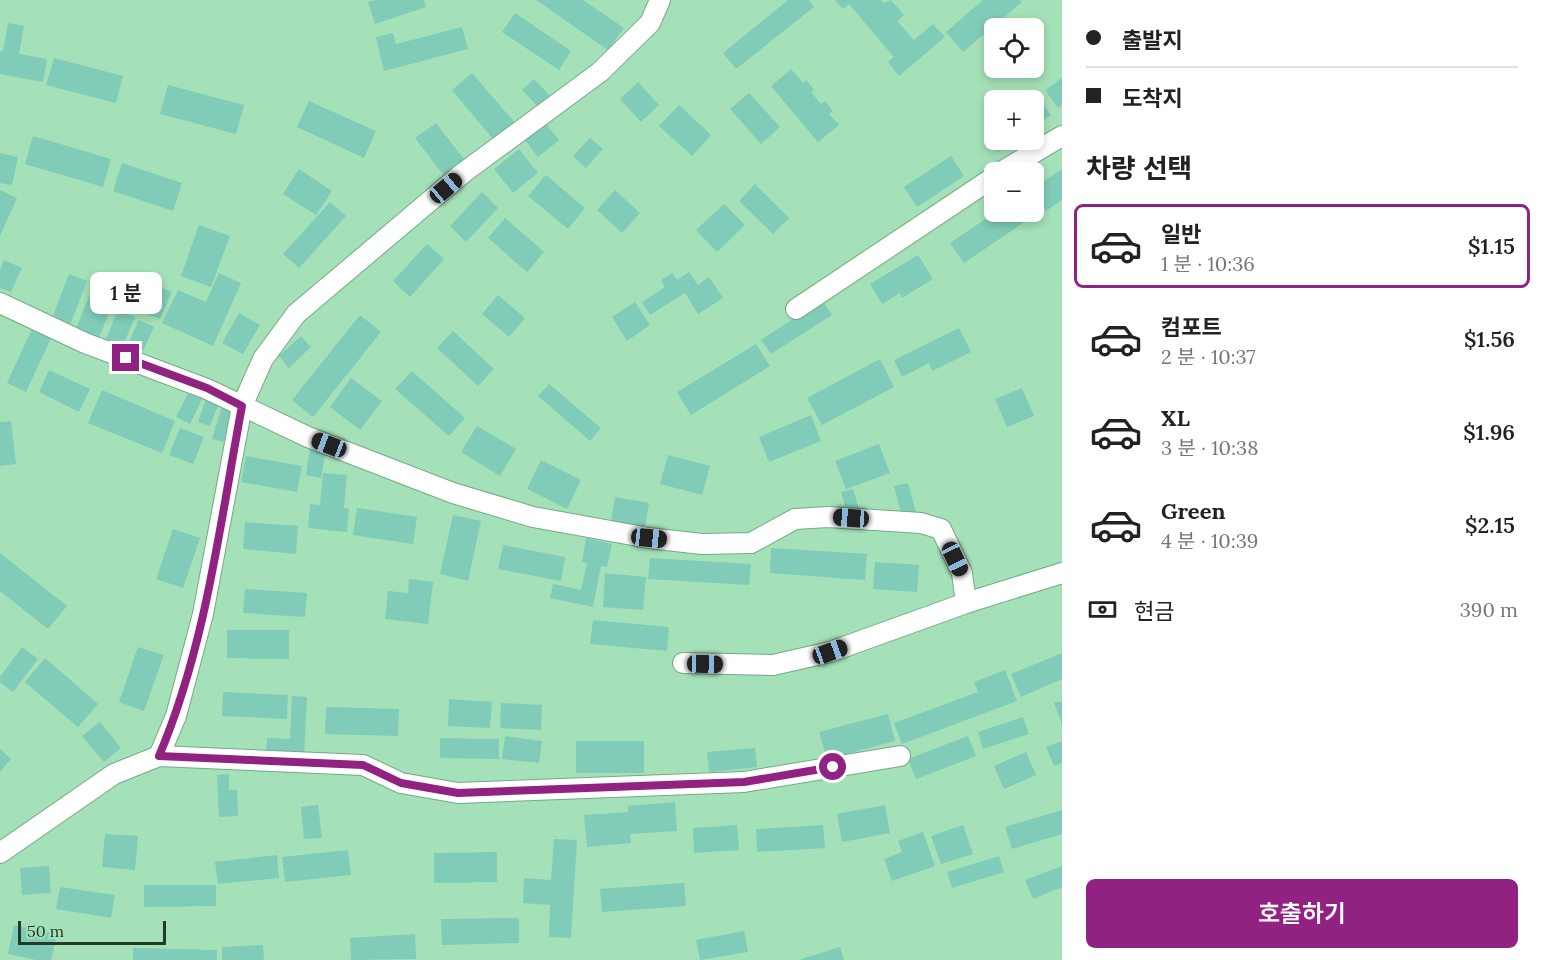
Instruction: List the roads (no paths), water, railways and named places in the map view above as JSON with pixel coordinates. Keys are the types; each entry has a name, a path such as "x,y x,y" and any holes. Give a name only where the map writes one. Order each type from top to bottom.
{"street":[{"path":"159,756 176,716 203,614 242,406 262,359 296,314 463,173 600,72 650,23 660,0"},
{"path":"1018,162 1062,136"},
{"path":"796,309 984,184"},
{"path":"0,303 85,342 207,388 308,437 453,493 533,517 649,538 702,544 751,543 795,519 828,517 921,523 941,530 962,573 966,603"},
{"path":"683,663 773,665 830,652 966,603 1062,573"},
{"path":"0,853 114,774 159,756 363,765 401,783 458,793 744,782 900,756"}]}
